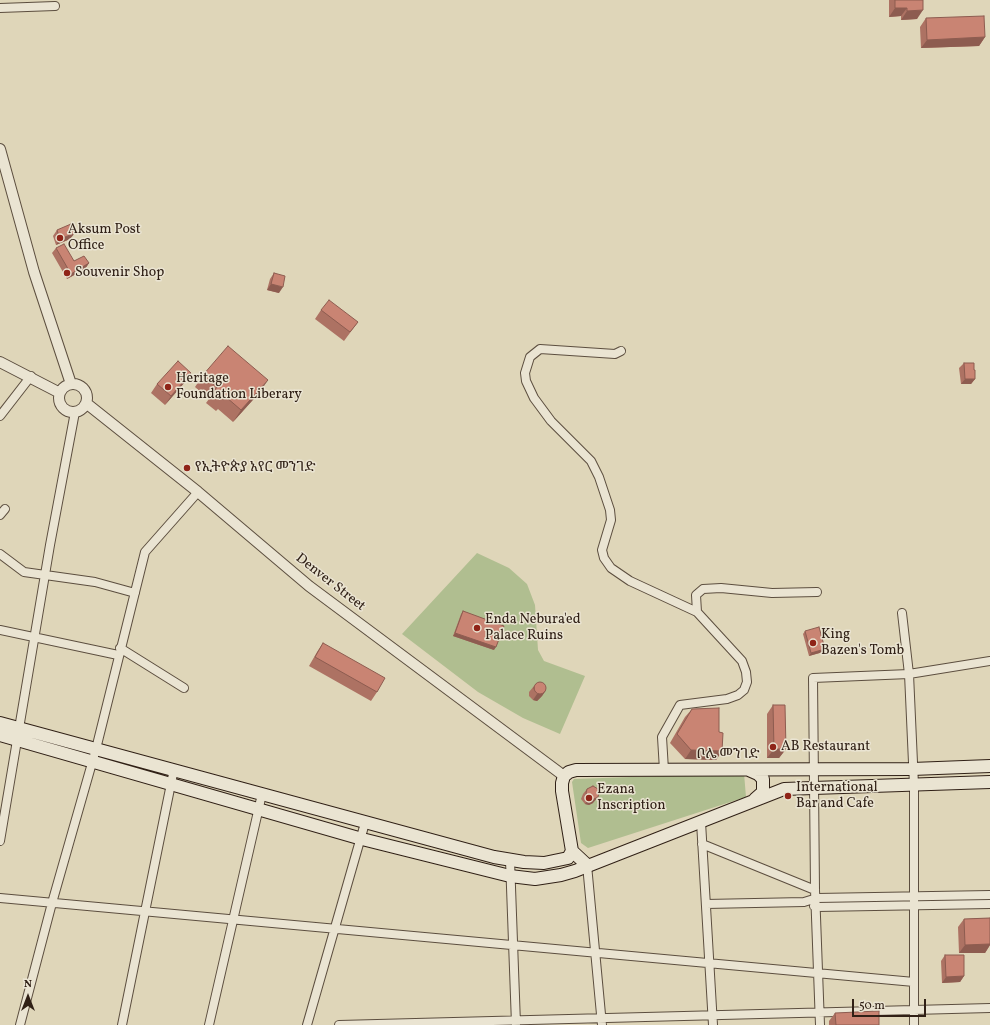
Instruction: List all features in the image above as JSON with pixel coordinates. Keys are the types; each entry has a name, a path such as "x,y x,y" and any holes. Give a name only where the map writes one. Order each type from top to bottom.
{"main road":[{"path":"0,723 18,734 92,760 171,784 362,839 510,876 535,879 561,875 784,789 990,782"},
{"path":"0,735 18,734 96,749 174,769 365,823 510,860 544,863 568,858 572,851 562,783 564,776"},
{"name":"ቦሌ መንገድ","path":"564,776 569,772 576,770 912,769 990,766"},
{"path":"748,770 761,776 764,788 760,795 751,802"},
{"path":"572,851 587,865"}],"street":[{"path":"0,8 55,6"},
{"path":"0,149 34,272 71,384"},
{"path":"621,351 615,354 540,349 530,357 526,367 526,381 534,398 551,421 591,461 599,476 610,510 610,529 603,542 604,558 611,568 630,581 697,612 742,662 746,672 747,682 741,692 727,699 680,705 662,737 664,770"},
{"path":"0,362 31,376 60,393"},
{"path":"0,416 31,376"},
{"path":"71,384 76,384 84,389 87,398 86,403 80,410 75,412 66,410 62,407 59,398 62,389 71,384"},
{"name":"Denver Street","path":"86,403 198,492 309,586 564,776"},
{"path":"0,841 75,412"},
{"path":"20,1025 52,903 96,749 145,552 198,492"},
{"path":"0,554 24,572 95,582 135,593"},
{"path":"697,612 696,595 703,589 721,588 772,593 817,592"},
{"path":"902,613 909,674 912,769 914,785 914,1025"},
{"path":"0,630 119,652 184,688"},
{"path":"820,1025 817,898 815,890 813,678 909,674 990,661"},
{"path":"122,1025 174,769"},
{"path":"209,1025 262,794"},
{"path":"701,822 713,1025"},
{"path":"307,1025 362,839 365,823"},
{"path":"702,844 815,890"},
{"path":"510,860 516,1023"},
{"path":"587,865 602,1022"},
{"path":"706,904 804,902 817,898 990,895"},
{"path":"0,898 914,982"},
{"path":"804,902 817,907 990,904"},
{"path":"339,1025 602,1022 713,1015 990,1008"}],"green space":[{"path":"477,553 509,568 527,584 535,605 538,650 544,661 585,676 560,734 523,718 478,692 402,634"},
{"path":"744,773 746,797 588,848 581,843 572,782 574,779"}],"building":[{"path":"895,0 923,0 923,10 907,11 907,8 895,8"},
{"path":"984,16 985,37 927,40 926,18"},
{"path":"71,224 75,233 60,239 57,230"},
{"path":"64,244 74,261 84,256 89,263 71,274 56,248"},
{"path":"274,273 285,276 283,287 271,284"},
{"path":"329,300 358,322 350,332 321,310"},
{"path":"228,346 268,380 241,410 226,397 224,400 214,391 217,387 203,375"},
{"path":"178,361 191,373 171,396 157,384"},
{"path":"964,363 974,363 975,379 965,379"},
{"path":"463,611 504,626 496,647 455,633"},
{"name":"King Bazen's Tomb","path":"819,627 825,649 811,653 805,631"},
{"path":"323,643 385,678 377,692 315,657"},
{"path":"538,682 542,682 546,688 542,694 538,694 534,690 534,686"},
{"path":"773,705 785,705 786,749 774,749"},
{"path":"719,708 719,732 723,733 722,751 691,750 677,734 692,709"},
{"path":"593,786 598,789 598,797 589,799 586,793 587,789"},
{"path":"990,918 990,944 965,945 964,919"},
{"path":"945,955 964,955 964,976 946,977"},
{"path":"879,1011 879,1025 836,1025 835,1013"}],"place":[{"name":"Aksum Post Office","path":"60,238"},
{"name":"Souvenir Shop","path":"67,273"},
{"name":"Heritage Foundation Liberary","path":"168,387"},
{"name":"የኢትዮጵያ አየር መንገድ","path":"187,468"},
{"name":"Enda Nebura'ed Palace Ruins","path":"477,628"},
{"name":"King Bazen's Tomb","path":"813,643"},
{"name":"AB Restaurant","path":"773,747"},
{"name":"International Bar and Cafe","path":"788,796"},
{"name":"Ezana Inscription","path":"589,798"}]}
